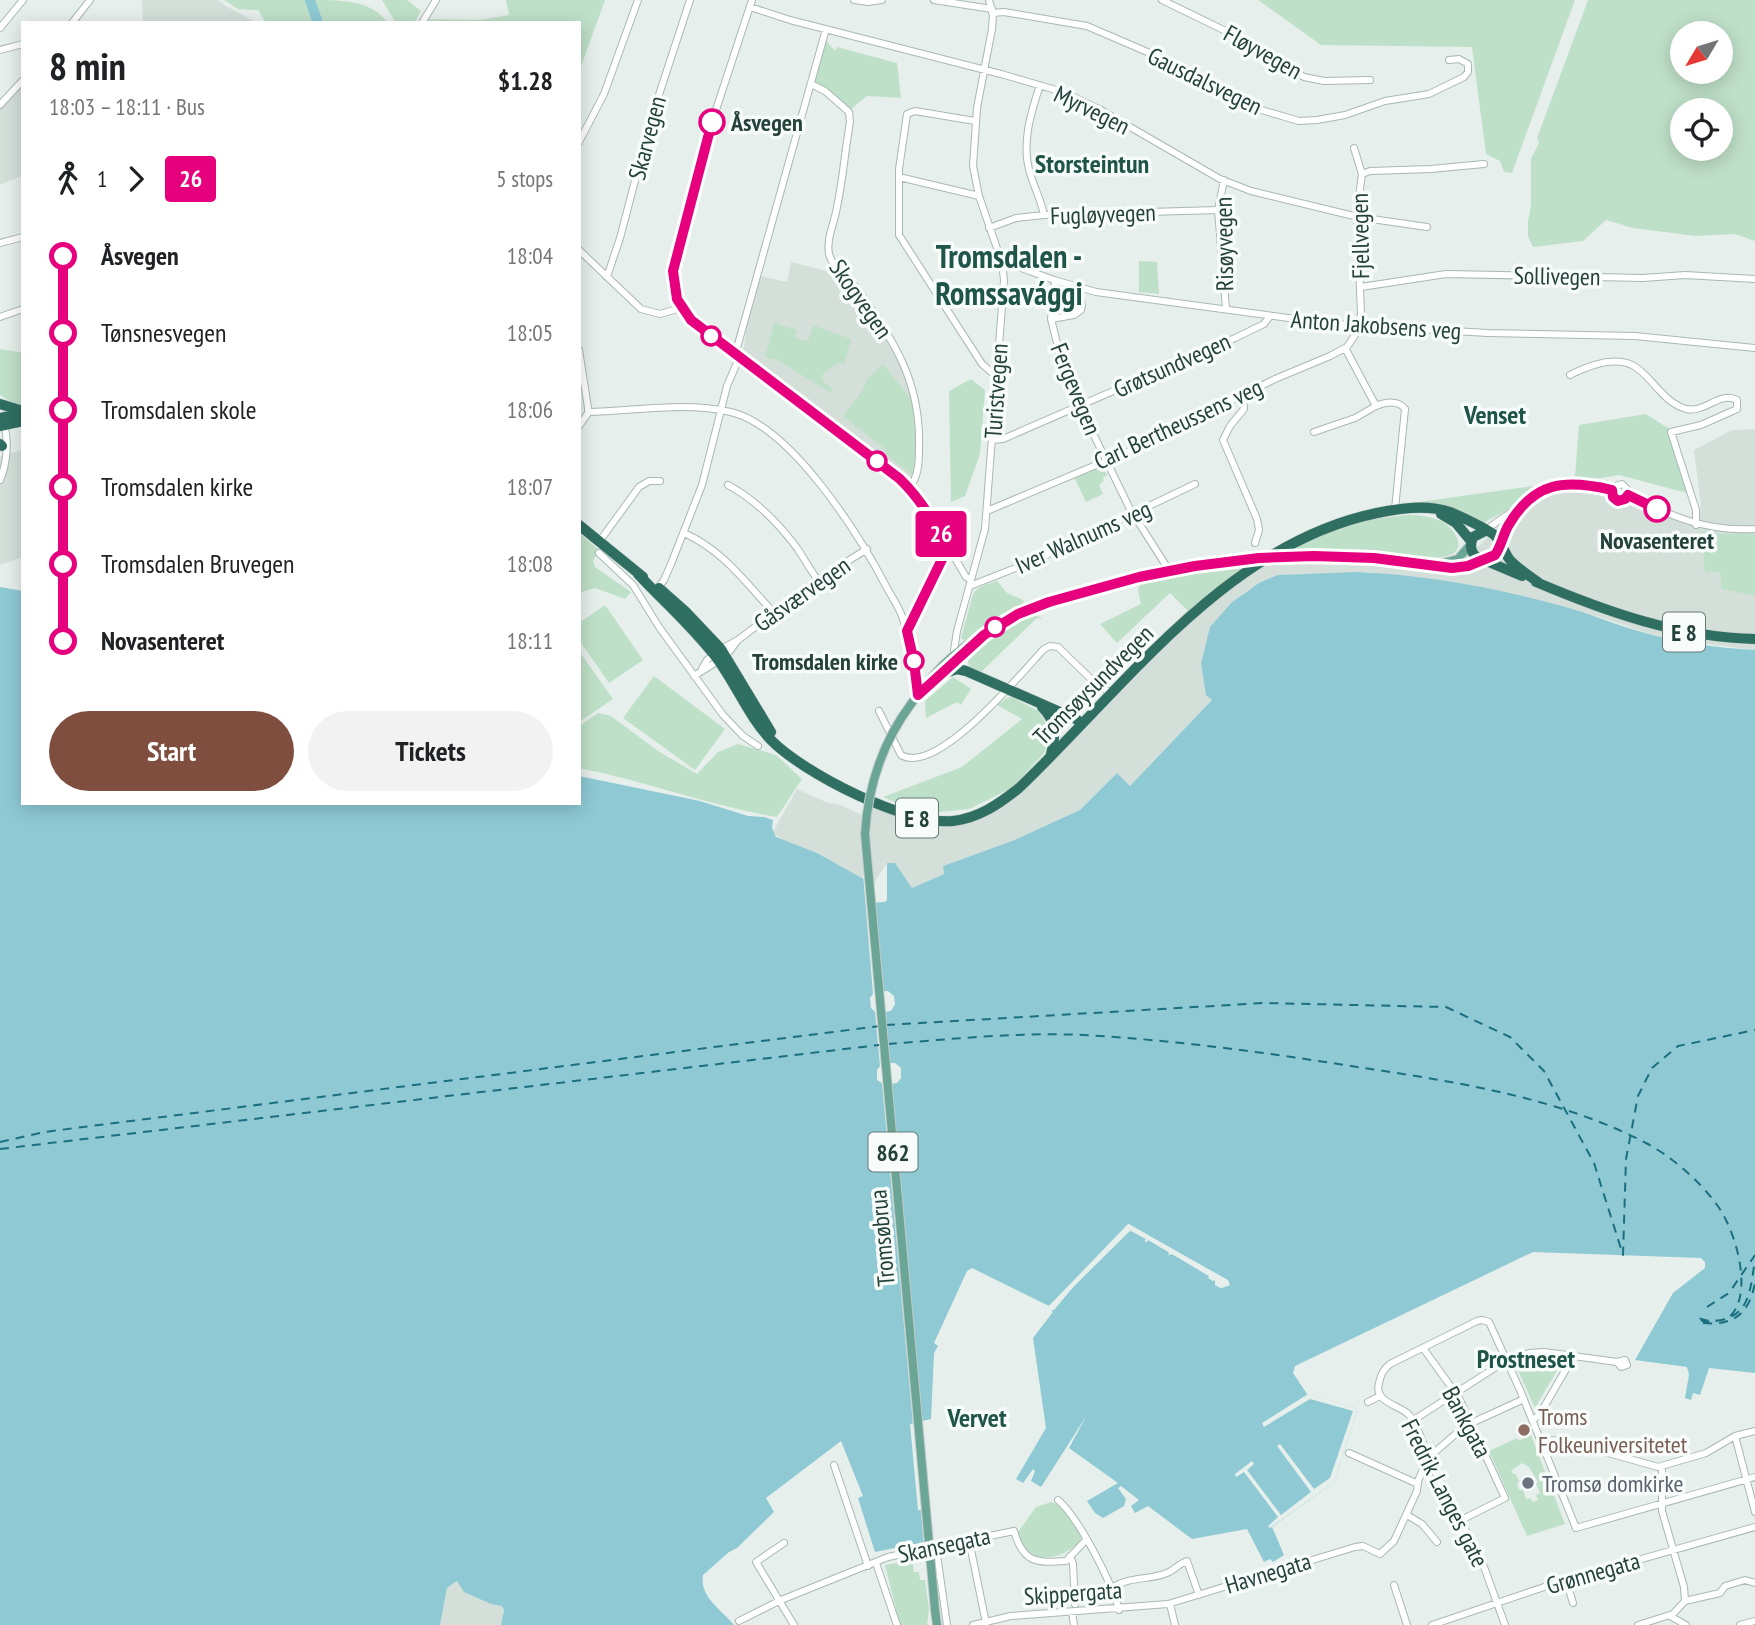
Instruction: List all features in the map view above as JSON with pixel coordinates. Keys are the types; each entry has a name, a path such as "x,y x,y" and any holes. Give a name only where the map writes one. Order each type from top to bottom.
{"highway":[{"path":"0,404 21,411"},
{"path":"1,420 21,413"},
{"path":"1,420 21,421"},
{"name":"Tromsøysundvegen","path":"581,527 599,548 659,586 685,611 720,655 754,719 780,747 814,772 852,792 906,815 938,821 968,818 991,808 1019,788 1203,605 1302,537 1338,523 1395,509 1420,508 1455,514 1486,531"},
{"name":"E 8","path":"1435,510 1456,523 1470,543 1473,554 1592,606 1659,627 1710,636 1755,639"},
{"path":"1470,543 1476,533 1486,531"},
{"name":"E 8","path":"1486,531 1493,534 1513,563 1539,583"},
{"path":"1483,559 1495,555 1499,545"},
{"path":"937,675 957,669 966,671 1082,724"},
{"path":"1036,702 1054,724 1055,737 1051,757"}],"main road":[{"path":"1434,565 1458,559 1470,543"},
{"name":"862","path":"918,695 957,656 1018,614 1092,589 1174,569 1248,559 1297,556 1374,558 1447,568 1460,568 1483,559"},
{"name":"Tromsøbrua","path":"918,695 894,729 877,768 870,789 865,834 937,1625"}],"street":[{"path":"0,28 23,0"},
{"path":"74,21 90,0"},
{"path":"423,21 436,0"},
{"path":"581,138 604,94 638,0"},
{"name":"Skarvegen","path":"607,277 621,238 652,116 690,0"},
{"path":"854,0 882,0"},
{"name":"Gausdalsvegen","path":"934,0 1087,26 1152,54 1190,78 1241,104 1299,121 1345,115 1385,102 1429,94 1464,77 1468,72 1466,62 1449,60"},
{"name":"Turistvegen","path":"957,656 957,631 982,547 987,511 1004,278 1003,267 979,196 973,166 975,121 991,35 992,11 989,0"},
{"name":"Fløyvegen","path":"1161,0 1238,37 1304,77 1324,81 1370,80"},
{"path":"751,3 712,122 679,243 672,275 681,309 691,320 909,488 970,583"},
{"name":"Myrvegen","path":"751,3 790,20 1070,94 1224,180 1292,202 1358,218 1427,226"},
{"path":"659,586 684,533 703,481 826,29"},
{"path":"0,50 21,45"},
{"path":"0,105 21,82"},
{"name":"Skogvegen","path":"811,84 844,106 850,115 829,250 831,260 860,292 912,381 917,407 919,449 916,478 909,488"},
{"path":"1040,85 1029,123 1028,157 1029,172 1044,215"},
{"path":"975,121 920,111 909,112 905,118 899,177 898,224 901,237 982,364 997,377"},
{"name":"Fjellvegen","path":"1354,148 1362,174 1358,218 1361,287 1359,326"},
{"path":"1362,174 1373,170 1431,169 1484,164"},
{"path":"899,177 979,196"},
{"name":"Risøyvegen","path":"1224,180 1218,209 1226,308"},
{"name":"Fugløyvegen","path":"989,228 1018,218 1044,215 1218,209"},
{"path":"0,243 21,238"},
{"path":"581,252 646,312 660,314 681,309"},
{"name":"Anton Jakobsens veg","path":"1003,267 1016,266 1055,281 1117,295 1359,326 1514,334 1635,336 1755,348"},
{"name":"Sollivegen","path":"1361,287 1446,274 1643,278 1685,275 1755,279"},
{"name":"Fergevegen","path":"1055,281 1051,319 1062,363 1133,514 1165,564"},
{"path":"1051,319 1073,315 1080,310 1082,305 1077,287"},
{"path":"0,317 21,312"},
{"name":"Grøtsundvegen","path":"993,440 1003,439 1262,326 1270,316"},
{"path":"1359,326 1345,348 1377,406"},
{"name":"Carl Bertheussens veg","path":"987,511 1106,460 1345,348"},
{"path":"581,364 588,412 581,423"},
{"path":"1570,375 1594,364 1631,364 1643,372 1667,398 1685,408 1702,408 1724,397 1737,400 1737,409 1729,414 1671,432 1696,510 1696,524"},
{"path":"1243,396 1244,409 1223,440 1257,519 1259,530 1255,543"},
{"path":"1314,432 1355,418 1377,406 1398,403 1404,407 1395,509"},
{"path":"588,412 675,406 722,411 749,420 785,446 833,500 867,548 899,607 915,666 918,695"},
{"path":"0,480 5,467 2,445 6,439 1,420"},
{"path":"660,481 649,481 639,487 599,548 633,585 659,627 728,722 758,746"},
{"name":"Iver Walnums veg","path":"970,583 1038,559 1195,484"},
{"path":"1486,531 1544,490 1562,484 1586,484 1612,490"},
{"path":"1612,490 1622,484 1627,488 1628,495"},
{"path":"728,485 754,503 775,523 818,580"},
{"path":"1612,490 1613,497 1618,501 1628,495"},
{"path":"1628,495 1696,524 1730,529 1755,529"},
{"path":"1499,545 1520,506"},
{"path":"684,533 726,560 774,613"},
{"path":"907,631 948,547"},
{"name":"Gåsværvegen","path":"694,676 818,580 867,548"},
{"path":"879,711 900,753 905,758 912,759 932,751 969,729 1044,649 1052,645 1112,694"},
{"path":"915,666 924,675 937,675"},
{"path":"1423,1348 1477,1321 1490,1324 1533,1420 1574,1527 1755,1477"},
{"name":"Fredrik Langes gate","path":"1423,1348 1390,1364 1382,1371 1378,1386 1380,1396 1409,1413 1428,1458 1483,1564 1505,1625"},
{"name":"Bankgata","path":"1423,1348 1456,1394 1505,1498 1461,1520"},
{"path":"1412,1421 1507,1360 1536,1352 1617,1362"},
{"path":"1533,1420 1539,1415 1573,1357"},
{"path":"1368,1402 1380,1396"},
{"path":"1437,1542 1422,1524 1407,1515 1428,1458 1471,1423 1524,1399"},
{"path":"1541,1441 1560,1440 1653,1467 1706,1453 1735,1436 1755,1431"},
{"path":"1735,1436 1755,1513"},
{"path":"1349,1453 1418,1484"},
{"path":"834,1465 897,1625"},
{"path":"1638,1625 1670,1616 1680,1609 1685,1601 1684,1587 1661,1503 1662,1466"},
{"path":"1058,1500 1069,1511 1086,1541 1119,1609"},
{"name":"Havnegata","path":"1170,1604 1355,1547 1366,1547 1376,1554 1385,1551 1394,1542 1407,1515"},
{"name":"Grønnegata","path":"1434,1625 1566,1580 1755,1527"},
{"name":"Skansegata","path":"739,1621 780,1600 889,1557 1014,1531 1022,1549 1031,1559 1057,1562 1066,1561 1070,1556"},
{"path":"969,1540 980,1624"},
{"path":"1075,1604 1073,1564 1070,1556 1086,1541"},
{"path":"784,1543 756,1562 794,1625"},
{"path":"936,1548 947,1625"},
{"path":"1111,1588 1129,1578 1166,1574 1187,1561 1199,1594"},
{"path":"1566,1580 1573,1603"},
{"path":"1685,1601 1720,1593 1725,1586 1745,1580 1755,1583"},
{"path":"1394,1585 1407,1625"},
{"path":"1170,1604 1175,1625"},
{"name":"Skippergata","path":"980,1624 1007,1617 1170,1604"},
{"path":"1072,1612 1074,1625"},
{"path":"1670,1616 1686,1625"},
{"path":"1740,1625 1755,1621"}],"shaded area":[{"path":"142,0 218,0 253,21 143,21"},
{"path":"21,84 21,176 0,185 0,108"},
{"path":"791,262 834,273 862,308 858,318 881,326 908,373 919,434 913,479 743,353 757,275 787,282"},
{"path":"1755,429 1755,650 1682,641 1647,633 1600,617 1370,572 1278,575 1247,590 1232,602 1211,627 1201,664 1206,694 1212,700 1130,786 1117,773 1080,810 1012,841 943,866 944,874 912,888 895,863 887,863 874,883 869,882 817,853 783,841 773,832 797,789 868,818 869,799 919,823 967,820 1012,788 1195,602 1244,567 1294,555 1442,564 1480,545 1514,509 1550,487 1593,483 1615,488 1680,519 1698,523 1701,506 1694,450 1732,430"},
{"path":"21,451 21,558 0,565 0,456"},
{"path":"458,1581 491,1604 502,1605 504,1610 501,1625 440,1625 447,1588"}],"green space":[{"path":"224,0 309,0 316,21 265,21 258,10 238,9"},
{"path":"311,0 355,3 373,10 386,21 319,21"},
{"path":"382,0 407,0 421,11 415,21 395,21"},
{"path":"506,0 605,0 581,66 581,21 424,21 480,20 509,15"},
{"path":"1258,0 1575,0 1512,173 1504,172 1500,161 1486,154 1472,47 1321,45"},
{"path":"1588,0 1755,0 1755,241 1735,234 1696,236 1633,228 1606,220 1583,241 1533,247 1528,236 1531,159 1539,143 1537,138"},
{"path":"825,39 835,51 837,47 897,63 901,98 867,96 850,110 814,82"},
{"path":"1139,261 1157,262 1159,294 1139,292"},
{"path":"774,323 797,330 795,338 808,341 813,325 851,339 844,365 838,363 822,375 822,380 833,389 830,393 778,360 765,357"},
{"path":"0,349 21,353 21,405 16,405 0,395"},
{"path":"883,364 914,403 917,444 914,477 885,453 886,450 843,416 863,390 867,379"},
{"path":"971,379 985,390 980,454 965,496 951,502 949,391"},
{"path":"1646,414 1668,428 1687,493 1619,475 1595,479 1575,476 1579,425"},
{"path":"1096,467 1105,471 1107,476 1103,477 1104,481 1099,485 1103,494 1086,502 1074,477"},
{"path":"1534,486 1507,510 1481,523 1445,505 1405,504"},
{"path":"1406,515 1429,517 1447,525 1457,538 1458,548 1450,555 1427,558 1343,552 1284,553 1290,548 1357,521"},
{"path":"1702,531 1719,534 1755,533 1755,596 1722,589 1720,572 1705,573"},
{"path":"581,535 599,550 593,561 595,567 631,592 625,599 595,588 581,592"},
{"path":"1249,565 1188,611 1170,593 1117,643 1100,624 1141,604 1138,590 1140,583"},
{"path":"997,581 1007,593 1024,603 990,620 967,642 961,638 973,594 980,587"},
{"path":"605,605 643,660 609,683 581,643 581,622"},
{"path":"1034,614 1043,619 1037,618 981,672 969,668 968,660 981,645"},
{"path":"581,654 613,699 581,721"},
{"path":"654,676 725,729 695,770 623,718"},
{"path":"953,677 971,689 961,705 957,702 926,718 925,701"},
{"path":"1012,697 1038,711 1048,726 1048,743 1044,753 1012,788 969,809 929,813 883,797 962,767 1022,719 997,705"},
{"path":"598,713 611,716 658,751 697,774 718,752 738,744 776,755 802,779 777,817 727,807 581,768 581,725"},
{"path":"1558,1360 1560,1365 1535,1408 1516,1366 1519,1362"},
{"path":"1531,1435 1565,1524 1527,1536 1489,1451 1517,1438 1519,1441","holes":["1522,1463 1529,1467 1538,1482 1536,1484 1540,1493 1536,1495 1538,1500 1533,1502 1530,1498 1526,1499 1523,1490 1519,1490 1516,1474 1511,1471"]},
{"path":"1051,1502 1062,1507 1071,1516 1081,1539 1065,1553 1035,1556 1021,1543 1018,1532 1036,1507"},
{"path":"912,1560 914,1572 919,1572 920,1580 925,1580 929,1609 927,1625 900,1625 885,1565"}],"water":[{"path":"1358,572 1433,579 1483,587 1558,605 1662,637 1702,645 1755,650 1755,1373 1709,1368 1700,1395 1693,1393 1691,1400 1685,1398 1689,1375 1687,1367 1635,1360 1673,1293 1705,1268 1705,1262 1701,1258 1533,1252 1295,1366 1293,1373 1307,1394 1358,1409 1334,1482 1272,1527 1284,1555 1273,1562 1270,1559 1264,1562 1247,1529 1192,1539 1148,1506 1135,1513 1131,1506 1139,1500 1121,1486 1118,1488 1126,1499 1124,1506 1103,1518 1095,1513 1087,1501 1118,1483 1069,1448 1087,1415 1041,1487 1031,1481 1035,1471 1033,1469 1023,1483 1016,1479 1046,1428 1033,1338 1053,1312 1051,1310 1129,1230 1146,1239 1146,1243 1148,1240 1213,1281 1215,1279 1215,1285 1221,1288 1230,1285 1129,1224 1049,1306 972,1268 967,1271 934,1343 938,1346 934,1353 931,1419 910,1424 918,1510 929,1510 925,1542 875,1552 858,1498 863,1496 841,1441 766,1498 774,1512 737,1548 703,1575 704,1590 708,1597 734,1625 501,1625 504,1610 502,1606 464,1592 457,1581 447,1588 440,1625 0,1625 0,587 21,591 21,805 581,805 581,776 700,801 748,816 773,820 772,828 776,837 817,853 869,882 871,903 887,900 887,863 895,863 912,888 944,874 943,866 1012,841 1080,810 1117,773 1130,786 1212,700 1206,695 1201,664 1210,627 1232,602 1259,583 1278,575"}],"pier":[{"path":"863,874 871,879 883,991 894,996 895,1004 891,1011 885,1012 890,1063 901,1068 901,1078 897,1083 891,1084 923,1426 914,1427 921,1507 930,1507 933,1541 924,1546 882,1083 877,1080 880,1066 875,1012 871,1008 870,998 873,994"},
{"path":"1128,1224 1228,1280 1230,1285 1221,1288 1215,1285 1215,1280 1208,1278 1209,1276 1173,1254 1168,1255 1169,1252 1149,1240 1144,1242 1146,1239 1131,1230 1074,1286 1054,1310 1051,1310 1049,1306"},
{"path":"1308,1394 1358,1409 1334,1482 1270,1528 1268,1526 1278,1517 1244,1472 1236,1477 1235,1474 1252,1461 1254,1464 1247,1470 1281,1515 1311,1492 1277,1446 1280,1444 1314,1489 1330,1478 1353,1411 1310,1399 1264,1427 1262,1423"}],"waterway":[{"path":"310,0 317,21"}],"ferry route":[{"path":"886,1025 1264,1003 1446,1007 1510,1037 1544,1071 1594,1163 1623,1255 1626,1159 1638,1096 1652,1068 1678,1046 1755,1030"},
{"path":"0,1142 44,1132 880,1026"},
{"path":"888,1044 1035,1034 1184,1043 1426,1078 1502,1092 1576,1113 1612,1127 1666,1155 1702,1187 1724,1216 1731,1230 1740,1263 1740,1295 1736,1308 1728,1318 1712,1321 1697,1317"},
{"path":"0,1149 879,1045"},
{"path":"1707,1307 1729,1293 1755,1255"},
{"path":"1701,1320 1719,1321 1738,1312 1748,1296 1755,1260"},
{"path":"1703,1323 1724,1322 1739,1315 1749,1302 1755,1282"}],"bus line":[{"name":"26","path":"712,122 673,268 673,280 681,309 739,358 900,479 934,523 948,547 907,631 918,695 995,626 1049,602 1116,582 1174,569 1234,560 1282,557 1374,558 1447,568 1464,567 1495,555 1520,506 1544,490 1569,483 1612,490 1614,499 1618,501 1623,501 1628,495 1657,509"}],"place":[{"name":"Åsvegen","path":"712,122"},
{"name":"Novasenteret","path":"1657,509"},
{"name":"Tromsdalen kirke","path":"914,661"},
{"name":"Troms Folkeuniversitetet","path":"1524,1430"},
{"name":"Tromsø domkirke","path":"1528,1483"}],"district":[{"name":"Storsteintun","path":"1092,163"},
{"name":"Tromsdalen - Romssavággi","path":"1009,274"},
{"name":"Venset","path":"1495,414"},
{"name":"Prostneset","path":"1526,1358"},
{"name":"Vervet","path":"977,1417"}]}
